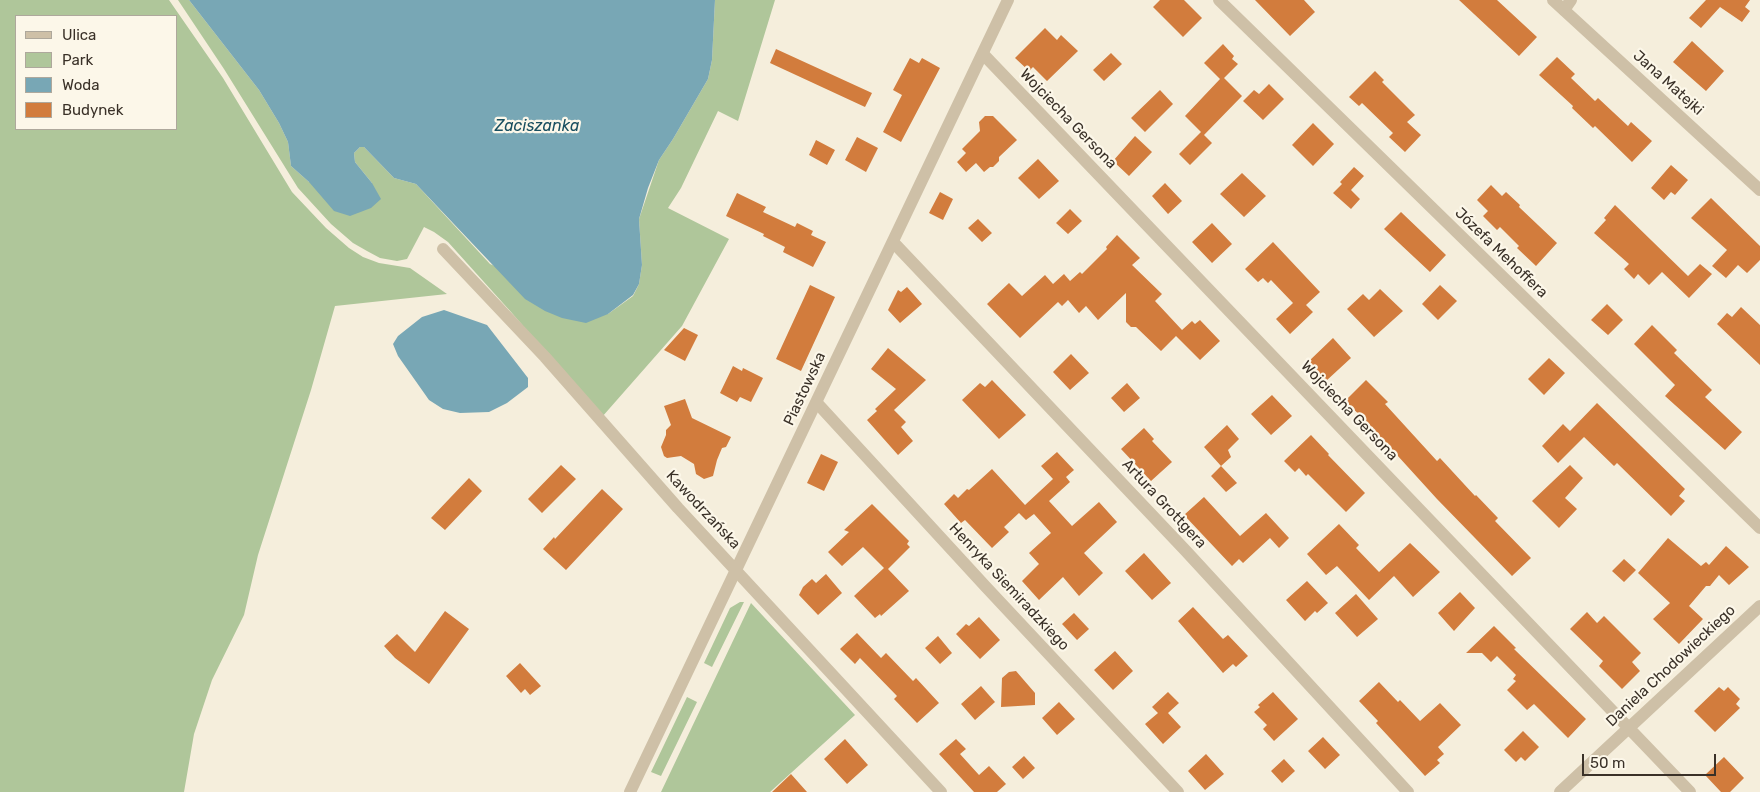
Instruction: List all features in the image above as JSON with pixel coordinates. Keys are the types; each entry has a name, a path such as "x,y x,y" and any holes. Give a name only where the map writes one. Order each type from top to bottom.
{"street":[{"name":"Piastowska","path":"630,792 1008,0"},
{"name":"Józefa Mehoffera","path":"1219,0 1760,528"},
{"name":"Jana Matejki","path":"1553,0 1567,5 1760,190"},
{"name":"Wojciecha Gersona","path":"983,54 1690,792"},
{"name":"Artura Grottgera","path":"893,242 1178,543 1408,792"},
{"name":"Kawodrzańska","path":"443,249 546,357 678,508 941,792"},
{"name":"Henryka Siemiradzkiego","path":"817,403 1178,792"},
{"name":"Daniela Chodowieckiego","path":"1560,792 1760,606"}],"green space":[{"path":"0,0 169,0 223,78 292,192 326,228 349,248 363,257 379,263 410,268 447,294 335,306 311,390 258,555 244,615 212,680 194,734 184,792 0,792"},
{"path":"178,0 189,0 259,90 288,142 291,166 309,182 372,183 355,162 354,153 360,147 364,147 394,178 416,184 490,264 608,314 633,296 639,284 642,265 639,219 659,160 708,79 712,60 715,0 775,0 738,121 718,111 681,188 668,208 729,239 682,326 602,417 448,242 434,232 424,227 407,259 397,261 380,258 367,251 353,243 331,224 298,188 224,69"},
{"path":"740,602 744,602 712,667 704,663 730,608"},
{"path":"751,603 855,715 770,792 661,792"},
{"path":"687,697 697,702 661,776 651,772"}],"water":[{"name":"Zaciszanka","path":"189,0 715,0 712,60 708,79 659,160 639,219 642,265 639,284 633,295 608,314 586,323 562,318 545,311 525,299 416,184 394,178 364,147 360,147 354,153 355,162 372,183 381,199 371,208 350,216 334,211 309,182 291,166 288,142 259,90"},
{"path":"444,310 487,325 528,378 528,387 507,403 489,412 460,413 443,409 429,400 398,356 393,344 398,336 422,317"}],"building":[{"path":"1160,0 1184,0 1202,18 1183,37 1153,7"},
{"path":"1255,0 1304,0 1315,12 1290,36"},
{"path":"1459,0 1497,0 1537,37 1519,56"},
{"path":"1706,0 1750,0 1745,7 1750,11 1742,22 1720,7 1701,28 1689,18"},
{"path":"1045,28 1057,40 1061,35 1078,51 1047,81 1033,67 1029,71 1015,58"},
{"path":"1692,41 1724,71 1706,91 1673,62"},
{"path":"1223,44 1234,56 1232,59 1238,64 1224,78 1242,96 1204,135 1212,143 1190,165 1179,154 1201,132 1185,116 1220,79 1204,63"},
{"path":"776,49 872,93 865,107 770,63"},
{"path":"1111,53 1122,64 1104,81 1093,70"},
{"path":"1557,57 1575,74 1571,78 1595,101 1598,98 1628,126 1631,122 1652,141 1632,162 1595,126 1593,128 1572,108 1573,106 1539,75"},
{"path":"910,58 919,63 922,58 940,68 901,142 883,132 902,95 893,90"},
{"path":"1375,71 1384,80 1382,82 1415,115 1407,122 1421,135 1405,152 1389,137 1393,133 1362,103 1359,106 1349,97"},
{"path":"1269,84 1284,99 1263,120 1243,101 1254,90 1259,94"},
{"path":"1160,90 1173,104 1145,132 1131,118"},
{"path":"985,116 993,116 1017,140 999,157 999,161 993,167 984,172 976,163 966,172 957,162 966,153 962,149 980,131 979,122"},
{"path":"1313,123 1334,144 1313,166 1292,145"},
{"path":"1135,136 1152,152 1129,176 1113,161"},
{"path":"857,137 878,148 866,172 845,160"},
{"path":"816,140 835,150 827,165 809,155"},
{"path":"1038,159 1059,181 1039,199 1018,178"},
{"path":"1671,165 1688,180 1675,195 1671,192 1664,200 1651,188"},
{"path":"1354,167 1364,176 1351,190 1360,199 1351,209 1333,193"},
{"path":"1242,173 1266,196 1244,217 1220,194"},
{"path":"1165,183 1182,201 1168,214 1152,196"},
{"path":"1491,185 1502,196 1506,192 1557,243 1536,266 1517,248 1519,246 1500,227 1497,230 1483,216 1488,211 1477,200"},
{"path":"940,192 953,199 943,220 929,213"},
{"path":"737,193 766,207 763,212 795,227 797,223 813,231 811,235 826,242 813,267 783,252 785,247 763,236 764,234 726,216"},
{"path":"1711,198 1760,246 1760,260 1747,273 1738,265 1726,278 1712,266 1727,250 1691,218"},
{"path":"1615,205 1688,276 1700,264 1712,274 1689,298 1662,272 1649,285 1638,274 1634,279 1624,269 1629,264 1594,233 1606,220 1604,218"},
{"path":"1070,209 1082,221 1068,234 1056,223"},
{"path":"1401,212 1446,255 1430,272 1384,229"},
{"path":"978,219 992,233 982,242 968,228"},
{"path":"1212,223 1232,244 1212,263 1192,242"},
{"path":"1117,235 1140,258 1132,265 1162,294 1155,301 1182,330 1192,321 1195,324 1200,320 1220,341 1200,360 1176,336 1161,351 1136,327 1131,327 1126,322 1126,293 1098,320 1086,306 1079,313 1068,300 1062,306 1058,302 1020,338 987,304 1009,283 1022,296 1045,275 1053,284 1064,274 1070,281 1080,272 1082,274 1107,249 1106,247"},
{"path":"1273,242 1320,292 1306,305 1313,312 1290,334 1276,319 1293,303 1271,280 1268,283 1263,278 1258,282 1245,269"},
{"path":"810,285 835,297 801,371 776,359"},
{"path":"1440,285 1457,301 1438,320 1422,304"},
{"path":"907,287 922,304 900,323 888,310 898,290 901,292"},
{"path":"1380,289 1403,311 1374,337 1347,309 1363,294 1369,300"},
{"path":"1607,304 1623,320 1608,335 1591,320"},
{"path":"1741,307 1760,325 1760,365 1717,324 1727,313 1732,317"},
{"path":"1652,325 1677,350 1674,353 1712,390 1705,397 1742,432 1725,450 1665,396 1675,385 1634,344"},
{"path":"684,328 698,335 685,361 664,350"},
{"path":"1333,338 1351,358 1326,381 1308,362"},
{"path":"888,348 926,380 894,410 906,422 901,427 913,441 898,455 867,420 877,411 875,409 896,389 871,369"},
{"path":"1071,354 1089,373 1070,390 1053,372"},
{"path":"1549,358 1565,373 1544,395 1528,379"},
{"path":"733,366 742,371 743,368 763,378 751,402 740,397 737,402 720,393"},
{"path":"992,380 1026,415 999,439 962,400 980,383 985,387"},
{"path":"1366,380 1388,402 1385,404 1437,461 1440,458 1476,495 1498,518 1495,521 1531,558 1512,576 1345,401"},
{"path":"1127,383 1140,398 1124,412 1111,398"},
{"path":"1272,395 1292,416 1271,435 1251,414"},
{"path":"685,399 692,418 731,437 726,447 722,448 713,476 704,479 696,474 694,464 681,456 667,458 664,456 661,447 666,430 671,425 664,406"},
{"path":"1597,403 1685,489 1679,496 1685,501 1671,516 1617,463 1614,466 1584,437 1558,463 1542,446 1563,424 1570,431"},
{"path":"1227,425 1239,439 1228,450 1231,457 1221,466 1204,447"},
{"path":"1144,428 1154,439 1152,441 1172,462 1151,481 1121,449"},
{"path":"1311,435 1365,493 1346,512 1308,474 1306,476 1299,468 1295,472 1284,461"},
{"path":"1057,452 1074,470 1066,477 1070,482 1049,501 1072,526 1099,502 1117,522 1084,553 1103,573 1079,596 1063,577 1039,600 1022,581 1039,564 1029,553 1051,533 1034,514 1026,520 1019,513 1004,527 1009,532 992,548 965,520 961,523 944,504 954,494 958,498 967,489 969,490 992,469 1025,505 1053,479 1041,466"},
{"path":"821,454 838,462 824,491 807,483"},
{"path":"561,465 576,479 542,513 528,499"},
{"path":"1570,465 1583,478 1565,498 1577,509 1559,528 1532,501"},
{"path":"1221,466 1237,483 1226,492 1211,476"},
{"path":"469,478 482,491 445,530 431,518"},
{"path":"602,489 623,509 566,570 543,549 554,537 555,539"},
{"path":"1204,497 1240,536 1266,513 1289,538 1279,548 1270,538 1243,563 1239,559 1232,566 1184,515"},
{"path":"872,504 909,541 907,544 910,547 888,569 909,591 881,616 880,614 875,618 854,596 884,568 863,547 842,566 828,552 849,532 844,530"},
{"path":"1339,524 1359,545 1356,548 1379,572 1410,543 1440,572 1413,597 1394,576 1369,600 1337,566 1326,575 1307,554"},
{"path":"1668,538 1701,566 1706,562 1709,565 1726,546 1749,567 1729,585 1719,575 1710,586 1706,586 1689,606 1703,619 1679,644 1653,619 1670,603 1638,573"},
{"path":"1144,553 1171,583 1152,600 1125,571"},
{"path":"1624,559 1636,570 1624,582 1612,571"},
{"path":"826,574 842,593 818,615 799,595 803,587 812,579 816,583"},
{"path":"1307,581 1328,603 1317,613 1315,611 1305,621 1286,600"},
{"path":"1460,592 1475,608 1454,631 1438,613"},
{"path":"1356,594 1378,619 1357,637 1335,613"},
{"path":"1193,607 1223,639 1228,635 1248,656 1236,667 1233,664 1223,673 1178,621"},
{"path":"445,611 469,629 429,684 395,658 384,646 397,634 415,652"},
{"path":"1587,612 1597,623 1604,616 1641,653 1632,662 1640,671 1622,689 1599,666 1603,661 1570,629"},
{"path":"1074,613 1089,629 1077,640 1062,624"},
{"path":"979,617 1000,640 980,659 956,634 966,624 969,626"},
{"path":"1494,626 1516,648 1514,649 1586,719 1568,738 1534,704 1527,710 1507,690 1516,681 1513,679 1516,675 1497,656 1491,662 1482,653 1466,653"},
{"path":"857,633 881,658 886,653 913,681 916,678 939,703 917,723 894,699 897,696 860,658 855,664 840,649"},
{"path":"938,636 952,653 940,664 925,648"},
{"path":"1115,651 1133,671 1113,690 1094,670"},
{"path":"520,663 541,686 530,695 525,689 521,693 506,676"},
{"path":"1016,671 1035,693 1035,705 1001,707 1002,678 1009,672"},
{"path":"1379,682 1420,721 1440,703 1461,725 1438,747 1444,754 1437,760 1440,763 1425,776 1376,723 1378,721 1359,701"},
{"path":"981,686 995,702 975,720 961,704"},
{"path":"1719,687 1724,691 1728,687 1740,699 1736,704 1740,708 1715,732 1694,711"},
{"path":"1168,692 1179,703 1168,713 1181,727 1163,744 1145,724 1158,713 1152,707"},
{"path":"1273,692 1298,719 1274,741 1263,729 1267,725 1254,712 1260,707 1258,705"},
{"path":"1059,702 1075,719 1057,735 1042,718"},
{"path":"1523,731 1539,747 1525,761 1521,757 1516,762 1504,750"},
{"path":"1323,737 1340,755 1325,769 1308,751"},
{"path":"845,739 868,765 847,784 824,759"},
{"path":"956,739 966,749 960,754 979,775 989,766 1006,784 997,792 974,792 939,754"},
{"path":"1206,754 1224,774 1205,790 1188,771"},
{"path":"1024,756 1035,768 1023,779 1012,767"},
{"path":"1724,757 1744,778 1730,792 1721,792 1705,775"},
{"path":"1284,759 1295,771 1282,783 1271,771"},
{"path":"791,774 807,792 772,792"}]}
